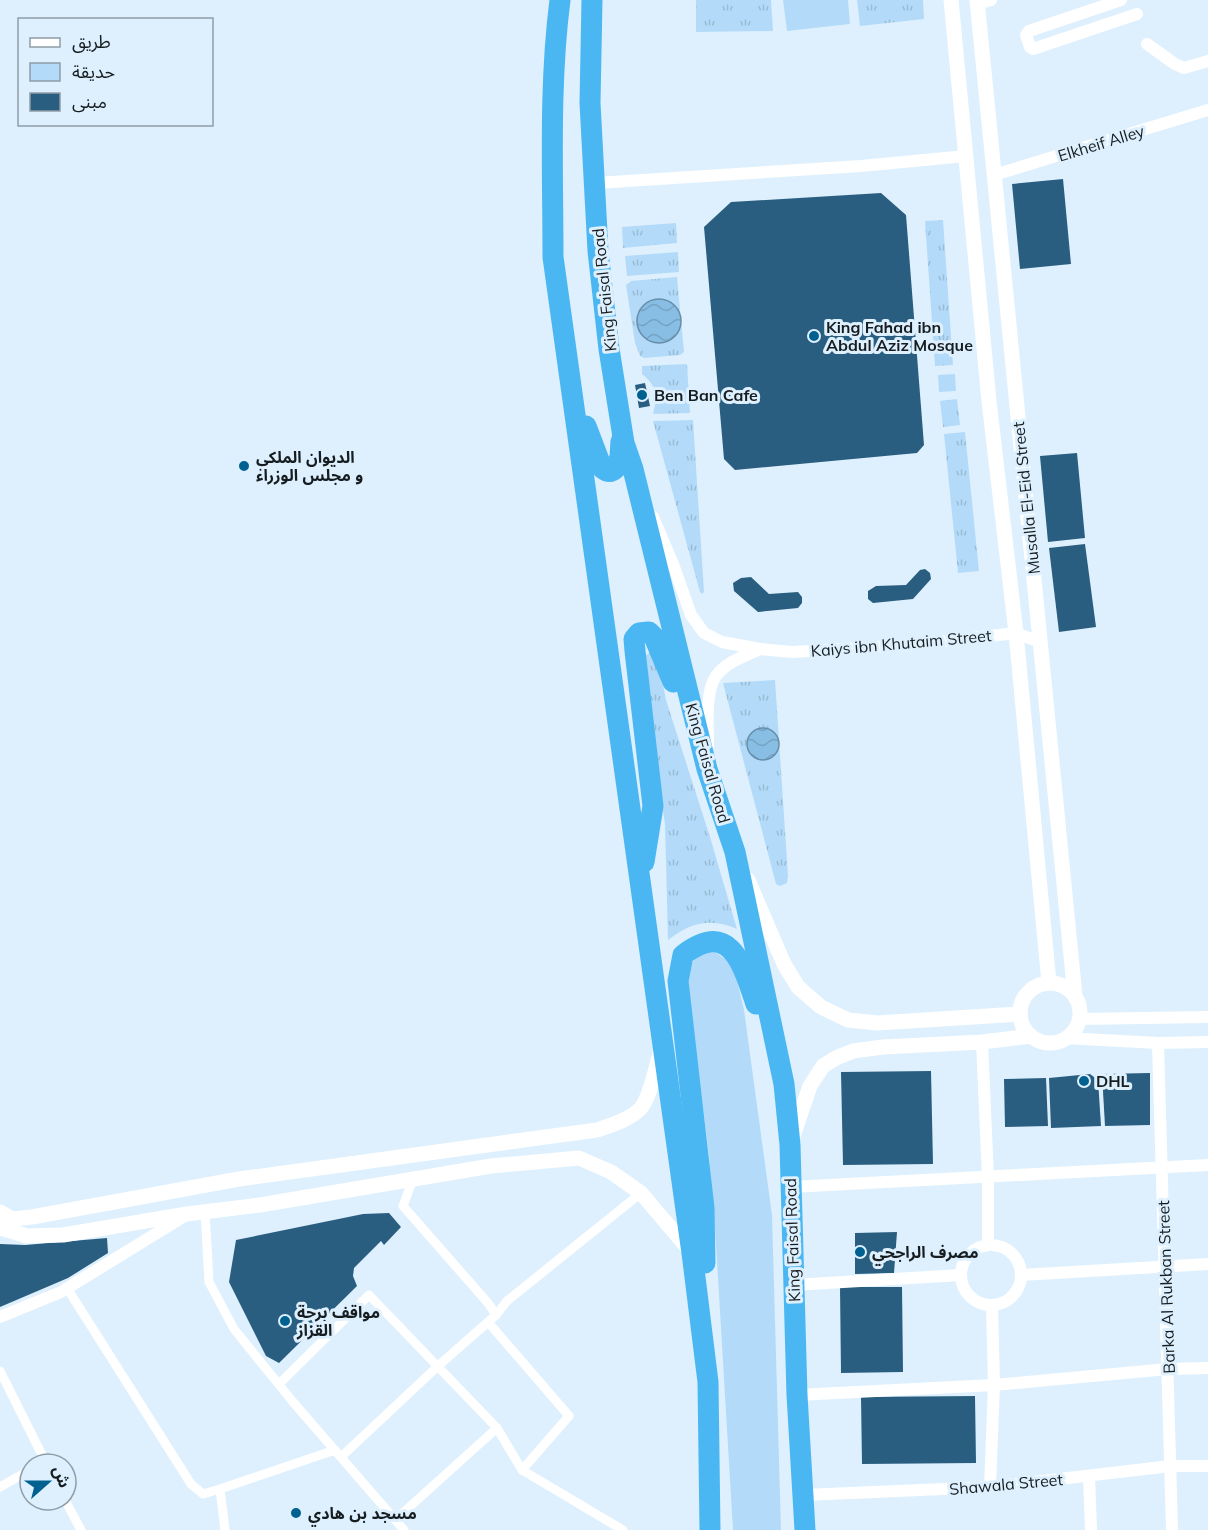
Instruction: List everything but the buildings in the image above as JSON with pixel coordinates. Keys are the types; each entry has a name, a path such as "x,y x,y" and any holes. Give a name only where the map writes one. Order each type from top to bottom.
{"highway":[{"path":"560,0 556,32 553,109 553,257 708,1382"},
{"name":"King Faisal Road","path":"592,0 590,103 599,262 609,349 624,443 633,469 707,769 735,852 784,1084 790,1145 797,1395 804,1495 804,1530"},
{"path":"567,359 578,404 602,468 606,471 610,472 616,468 621,457 622,428"},
{"path":"640,884 653,806 634,651 634,639 639,633 650,632 654,637 700,743"},
{"path":"710,1530 704,1208 678,981 683,955 694,946 714,940 729,946 741,961 784,1084"}],"street":[{"name":"Musalla El-Eid Street","path":"951,0 989,401 1016,633 1048,982"},
{"path":"1121,0 1029,31 1026,34 1030,46 1033,49 1137,14"},
{"name":"Musalla El-Eid Street","path":"982,1 980,33 1075,996"},
{"path":"954,32 956,20 969,15 976,21 980,33"},
{"path":"1147,44 1184,68 1208,61"},
{"name":"Elkheif Alley","path":"994,176 1208,110"},
{"path":"596,183 871,165 966,156"},
{"name":"Kaiys ibn Khutaim Street","path":"633,469 673,564 690,615 704,633 722,642 792,652 834,651 1016,633 1040,642"},
{"path":"707,769 710,690 715,677 725,667 760,649"},
{"path":"735,852 784,964 798,987 821,1007 848,1020 877,1023 1020,1014"},
{"path":"790,1145 810,1086 823,1066 836,1058 853,1051 883,1047 982,1042 1031,1036 1048,1043 1065,1038 1072,1033 1080,1011 1075,996 1064,986 1048,982 1031,989 1024,996 1020,1005 1021,1023 1031,1036"},
{"path":"1079,1018 1208,1017"},
{"path":"1065,1038 1158,1043 1208,1042"},
{"path":"982,1042 988,1178 988,1245"},
{"name":"Barka Al Rukban Street","path":"1158,1043 1172,1530"},
{"path":"0,1212 12,1219 32,1217 239,1179 597,1130 621,1122 641,1108 650,1088 662,1046"},
{"path":"0,1228 27,1236 63,1235 491,1166 579,1158 611,1172 641,1193 692,1253"},
{"path":"791,1187 1208,1165"},
{"path":"413,1179 403,1206 496,1315"},
{"path":"67,1287 191,1484 202,1494 338,1454 496,1315 507,1301 641,1193"},
{"path":"205,1212 209,1282 234,1329 404,1530"},
{"path":"0,1317 67,1287 187,1214"},
{"path":"988,1245 998,1246 1014,1257 1021,1275 1015,1294 1007,1300 992,1305 972,1299 966,1292 961,1275 966,1258 972,1252 988,1245"},
{"path":"1021,1275 1208,1264"},
{"path":"793,1284 961,1275"},
{"path":"279,1384 369,1295 497,1428 522,1470 623,1530"},
{"path":"990,1487 993,1385 992,1305"},
{"path":"488,1322 569,1416 522,1470"},
{"path":"797,1395 993,1385 1168,1369 1208,1368"},
{"path":"0,1371 2,1382 38,1452"},
{"path":"395,1520 497,1428"},
{"name":"Shawala Street","path":"804,1495 990,1487 1171,1466 1208,1466"},
{"path":"1089,1476 1091,1530"},
{"path":"0,1487 18,1477"},
{"path":"220,1489 225,1530"},
{"path":"71,1512 81,1530"}],"green space":[{"path":"696,0 771,0 773,31 696,32"},
{"path":"783,0 848,0 850,24 787,31"},
{"path":"857,0 923,0 924,19 860,26"},
{"path":"943,220 953,365 935,366 925,221"},
{"path":"676,223 677,243 623,248 622,227"},
{"path":"678,252 679,272 627,276 625,256"},
{"path":"677,277 684,352 680,355 644,358 640,356 635,343 626,285 631,281"},
{"path":"687,364 690,413 653,414 656,402 655,392 651,383 642,374 642,366"},
{"path":"955,374 956,391 939,392 938,375"},
{"path":"957,399 960,425 943,427 940,401"},
{"path":"693,420 704,592 702,594 653,421"},
{"path":"965,432 979,571 958,573 944,434"},
{"path":"650,652 658,659 666,700 737,929 718,923 701,924 684,929 668,940 665,824 648,713 644,657"},
{"path":"775,680 788,876 787,883 780,886 776,884 723,683"},
{"path":"713,951 729,961 737,980 744,1010 772,1215 781,1530 733,1530 709,1155 686,972 698,954"}],"water":[{"path":"659,299 668,300 675,305 680,312 680,330 675,337 668,342 659,343 650,342 643,337 638,330 637,321 638,312 643,305 650,300"},
{"path":"763,728 774,733 779,744 774,755 763,760 752,755 747,744 752,733"}],"place":[{"name":"King Fahad ibn Abdul Aziz Mosque","path":"814,336"},
{"name":"Ben Ban Cafe","path":"642,395"},
{"name":"الديوان الملكي و مجلس الوزراء","path":"244,466"},
{"name":"DHL","path":"1084,1081"},
{"name":"مصرف الراجحي","path":"860,1252"},
{"name":"مواقف برحة القزاز","path":"285,1321"},
{"name":"مسجد بن هادي","path":"296,1513"}]}
